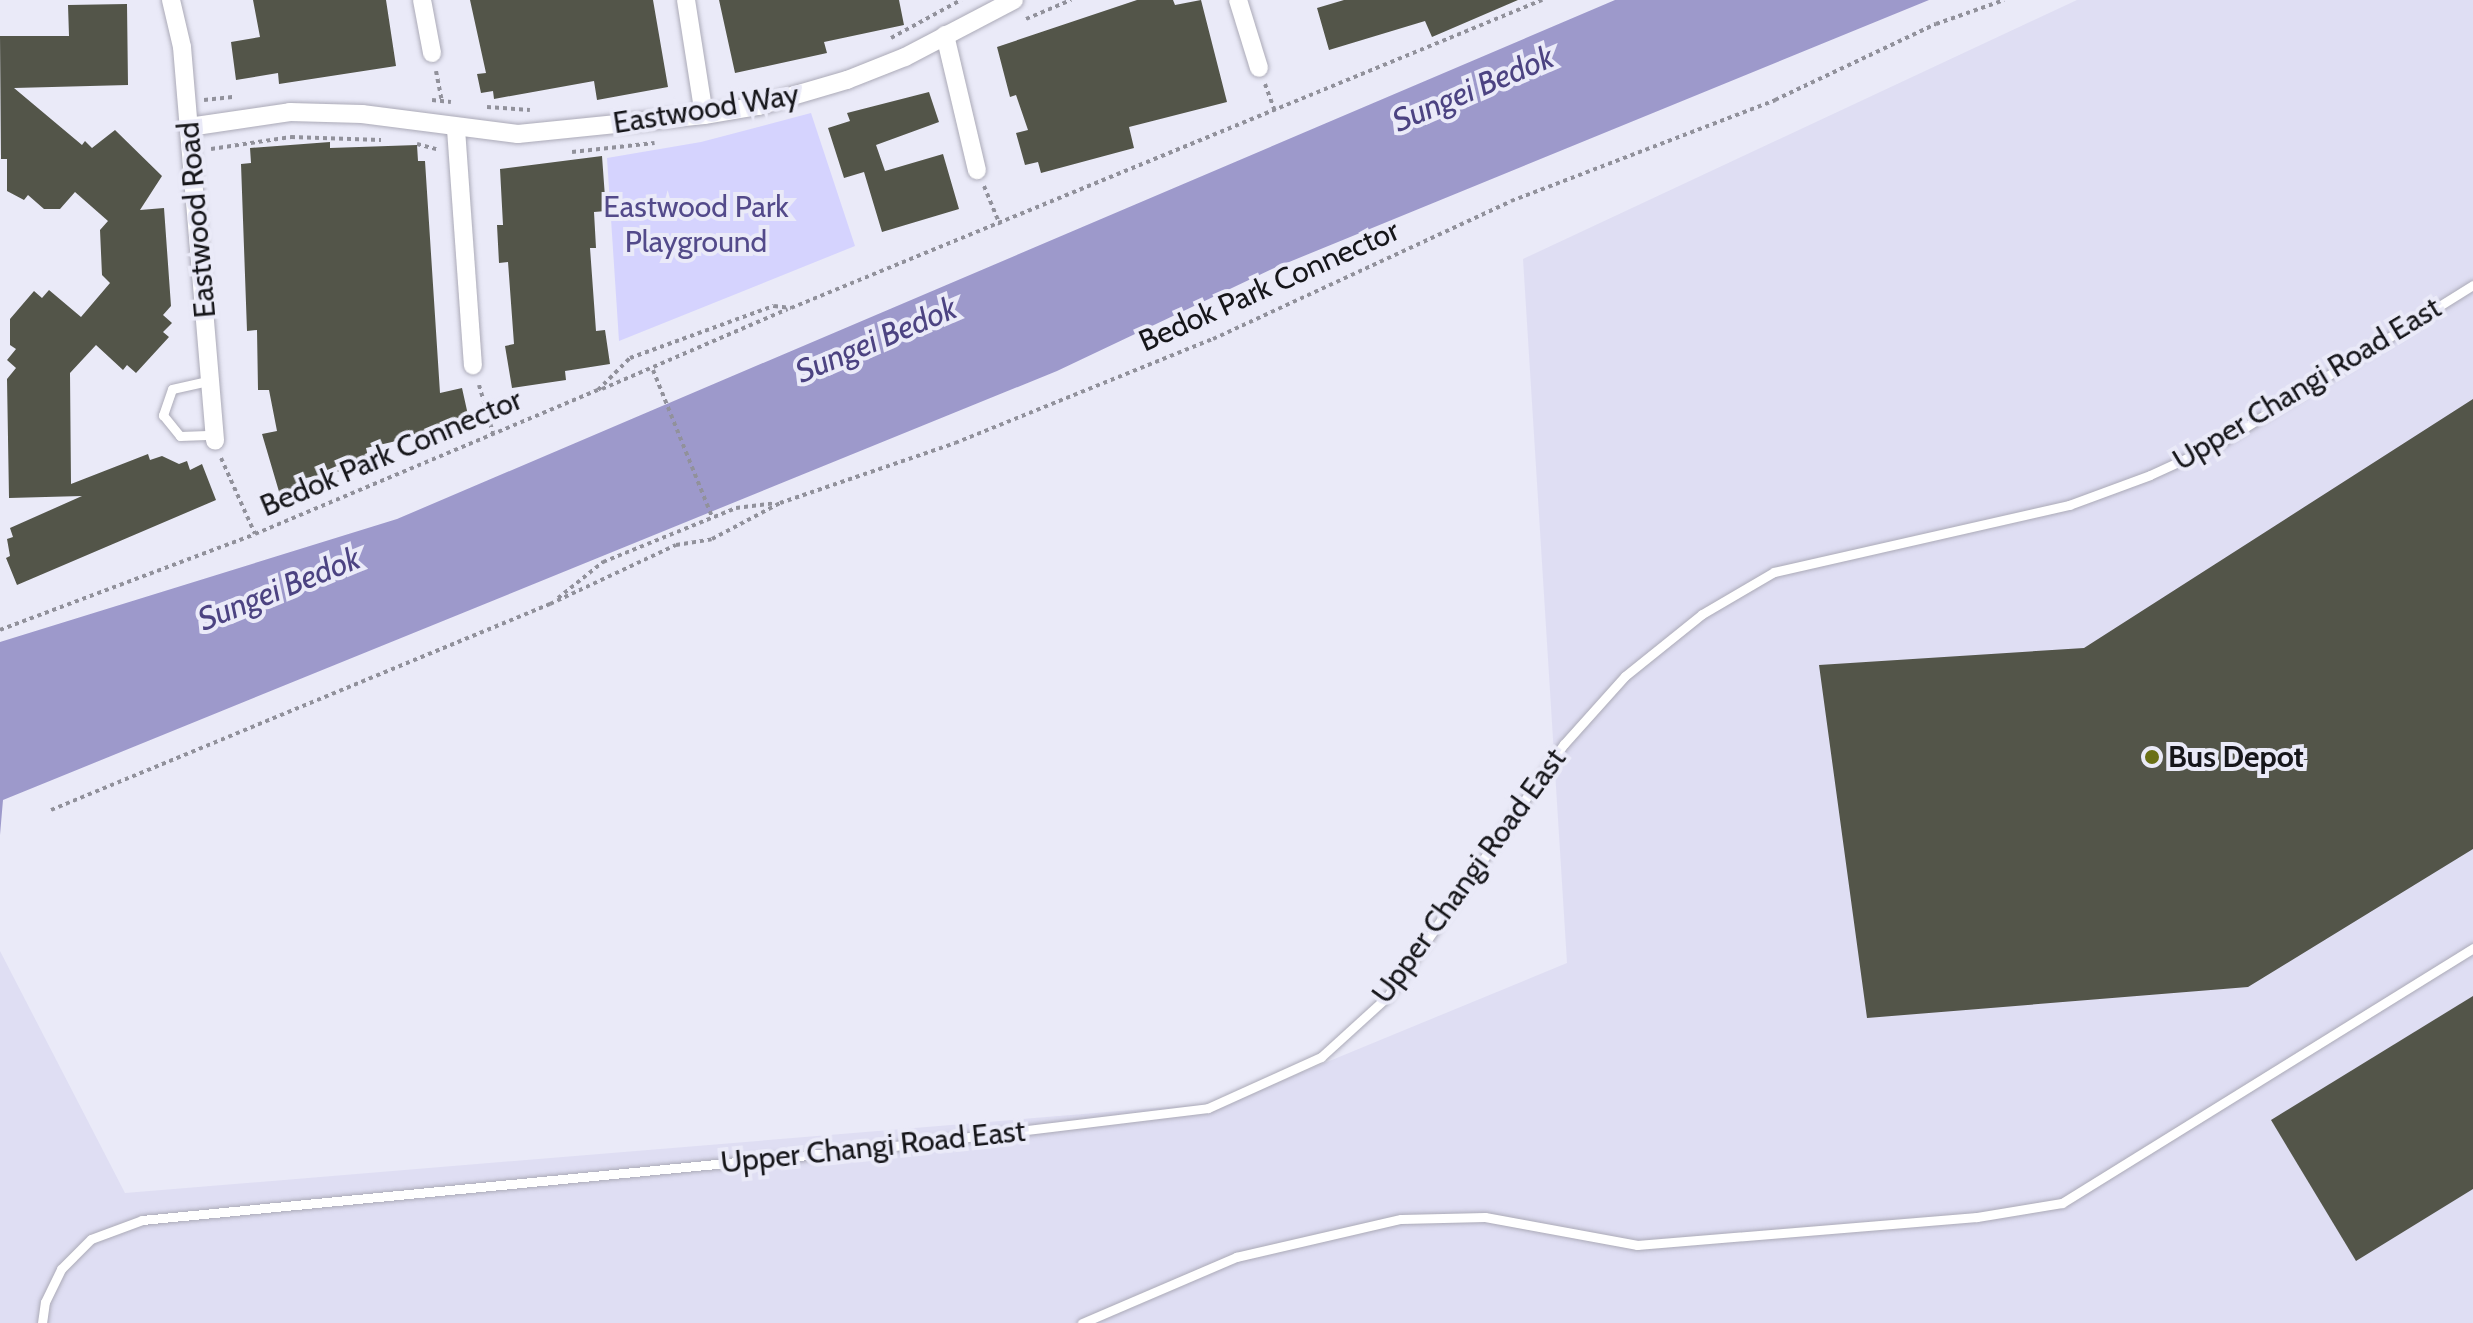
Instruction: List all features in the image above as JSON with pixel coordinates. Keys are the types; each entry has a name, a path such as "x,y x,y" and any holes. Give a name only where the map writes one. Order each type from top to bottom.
{"street":[{"name":"Eastwood Road","path":"171,0 189,127 212,380 214,438"},
{"path":"422,0 432,53"},
{"path":"686,0 704,115"},
{"name":"Eastwood Way","path":"189,127 290,112 392,117 456,129 518,134 704,115 758,106 847,80 1014,0"},
{"path":"1238,0 1259,68"},
{"path":"945,35 977,170"},
{"path":"456,129 473,365"}],"lane":[{"name":"Upper Changi Road East","path":"42,1323 45,1302 61,1269 91,1239 142,1220 870,1149 1208,1108 1321,1057 1388,996 1564,744 1625,676 1702,614 1774,572 2069,505 2150,475 2220,443 2473,285"},
{"path":"212,380 183,383 163,404 166,421 180,436 214,438"},
{"path":"1082,1323 1236,1257 1401,1219 1485,1217 1637,1245 1977,1217 2062,1203 2473,948"}],"path":[{"path":"942,0 944,10"},
{"path":"889,39 961,0"},
{"name":"Bedok Park Connector","path":"0,630 255,534 493,433 653,370 791,308 1000,225 1542,0"},
{"name":"Bedok Park Connector","path":"51,810 550,604 676,545 712,539 780,503 955,443 1213,339 1511,201 1775,100 1936,24 2004,0"},
{"path":"432,53 442,101"},
{"path":"1259,68 1275,112"},
{"path":"186,102 239,96"},
{"path":"428,99 454,102"},
{"path":"479,106 538,110"},
{"path":"977,170 1000,225"},
{"name":"Bedok Park Connector","path":"598,390 630,358 774,306 791,308"},
{"path":"473,365 493,433"},
{"path":"653,370 712,517"},
{"path":"214,438 255,534"},
{"name":"Bedok Park Connector","path":"550,604 603,562 736,508 780,503"}],"shaded area":[{"path":"2077,0 2473,0 2473,1323 0,1323 0,951 125,1193 1230,1102 1567,963 1523,259"}],"green space":[{"name":"Eastwood Park Playground","path":"811,113 855,246 619,341 607,158 701,142"}],"water":[{"name":"Sungei Bedok","path":"1615,0 1929,0 1272,269 1057,371 3,800 0,835 0,642 397,519"}],"building":[{"path":"253,0 386,0 396,66 279,84 278,73 236,80 231,42 260,37"},
{"path":"470,0 653,0 668,87 597,100 594,81 494,99 493,91 481,93 477,74 486,73"},
{"path":"719,0 899,0 904,25 824,42 827,53 735,73"},
{"path":"1137,0 1173,0 1175,5 1201,0 1227,102 1129,127 1134,148 1041,173 1038,162 1025,165 1016,133 1028,130 1016,95 1010,97 997,47"},
{"path":"1344,0 1518,0 1432,37 1425,21 1329,50 1317,8"},
{"path":"127,4 128,85 14,88 82,145 85,141 92,148 115,130 162,176 140,210 164,208 171,306 163,315 172,323 163,332 169,337 136,373 127,365 123,370 96,345 70,373 71,484 148,454 150,460 162,456 179,464 187,461 190,470 202,464 216,500 17,585 6,558 10,556 7,539 13,537 10,528 82,496 9,498 7,379 16,368 7,360 16,349 10,345 10,319 34,291 42,298 49,290 81,317 110,283 102,275 100,230 108,221 75,192 60,209 44,209 28,195 24,200 7,191 7,159 1,159 0,36 69,36 68,5"},
{"path":"929,92 939,122 876,145 885,171 943,154 959,209 882,232 864,172 844,178 828,128 850,121 847,113"},
{"path":"330,142 330,148 417,145 418,161 425,161 440,393 462,388 470,424 366,448 370,465 306,478 308,489 280,495 262,434 277,431 269,390 258,390 257,330 247,331 241,164 251,163 250,148"},
{"path":"602,156 606,211 594,212 596,248 590,248 596,331 605,330 610,364 565,371 566,380 512,388 505,346 514,344 508,262 499,263 497,225 503,225 500,169"},
{"name":"Bus Depot","path":"2473,399 2473,849 2248,987 1867,1018 1819,665 2084,648"},
{"path":"2473,996 2473,1189 2356,1261 2271,1120"}],"place":[{"name":"Bus Depot","path":"2152,757"}]}
